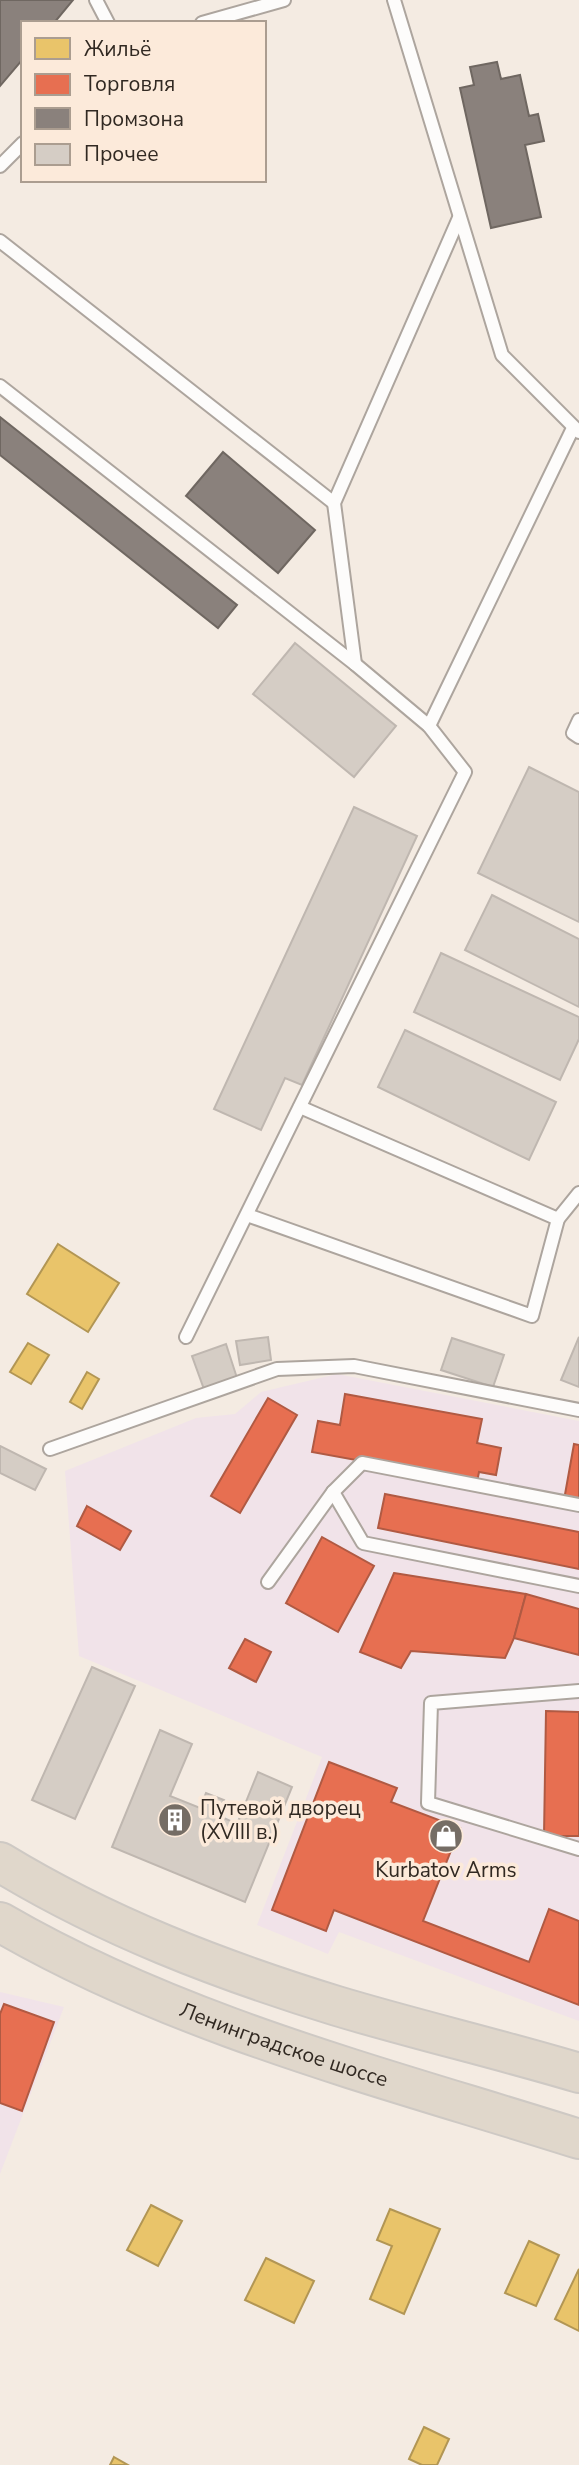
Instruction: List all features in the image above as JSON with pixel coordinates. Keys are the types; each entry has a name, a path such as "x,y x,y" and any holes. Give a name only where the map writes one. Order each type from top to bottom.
{"highway":[{"path":"0,1861 37,1884 135,1933 239,1973 338,2006 579,2073"},
{"name":"Ленинградское шоссе","path":"8,1931 134,1990 258,2037 579,2139"}],"lane":[{"path":"96,0 107,21"},
{"path":"209,21 284,0"},
{"path":"394,0 502,355 576,430 429,726"},
{"path":"0,166 21,145"},
{"path":"355,664 334,503 459,218"},
{"path":"0,240 334,503"},
{"path":"0,386 355,664 429,726 465,772 186,1337"},
{"path":"579,720 573,733 579,737"},
{"path":"300,1107 558,1219"},
{"path":"247,1215 532,1316 558,1219 579,1193"},
{"path":"50,1449 277,1369 354,1366 579,1410"},
{"path":"268,1582 332,1492 362,1463 579,1505"},
{"path":"332,1492 363,1543 579,1587"},
{"path":"579,1691 432,1703 428,1802 579,1849"}],"shaded area":[{"path":"337,1374 579,1421 579,2021 339,1932 328,1954 257,1925 322,1757 79,1656 65,1471 196,1418 235,1414 261,1392"},
{"path":"0,1992 64,2007 0,2174"}],"building: Жильё":[{"path":"58,1244 119,1283 88,1332 27,1294"},
{"path":"28,1343 49,1355 31,1384 10,1372"},
{"path":"87,1372 99,1379 82,1409 70,1402"},
{"path":"151,2205 182,2221 158,2266 127,2250"},
{"path":"390,2209 440,2229 404,2314 370,2299 392,2246 377,2240"},
{"path":"529,2241 559,2255 536,2306 505,2293"},
{"path":"266,2258 314,2281 294,2323 245,2300"},
{"path":"579,2269 579,2331 555,2319"},
{"path":"424,2427 449,2439 437,2465 422,2465 409,2459"},
{"path":"114,2457 128,2465 110,2465"}],"building: Торговля":[{"path":"345,1394 482,1419 477,1443 501,1448 496,1475 479,1472 477,1482 312,1452 318,1421 340,1425"},
{"path":"268,1398 297,1415 240,1513 211,1496"},
{"path":"574,1444 579,1445 579,1503 564,1500"},
{"path":"385,1494 579,1532 579,1569 378,1528"},
{"path":"87,1506 131,1531 120,1550 77,1526"},
{"path":"322,1537 374,1566 338,1632 286,1603"},
{"path":"394,1573 526,1594 514,1638 505,1658 411,1651 401,1668 360,1652"},
{"path":"526,1594 579,1609 579,1655 514,1638"},
{"path":"245,1639 271,1652 256,1682 229,1668"},
{"path":"546,1711 579,1712 579,1836 544,1836"},
{"path":"329,1762 397,1788 391,1802 460,1828 423,1921 529,1962 549,1909 579,1921 579,2005 334,1910 326,1931 272,1910"},
{"path":"4,2004 54,2022 22,2111 0,2103 0,2014"}],"building: Промзона":[{"path":"0,0 73,0 56,21 21,21 21,61 0,86"},
{"path":"497,62 501,79 520,75 529,116 538,114 544,141 525,145 541,217 491,228 460,88 474,85 470,67"},
{"path":"0,417 237,605 218,628 0,455"},
{"path":"223,452 315,530 278,573 186,496"}],"building: Прочее":[{"path":"295,643 396,726 354,777 253,694"},
{"path":"529,767 579,792 579,922 478,873"},
{"path":"354,807 417,836 302,1085 285,1078 261,1130 214,1109"},
{"path":"492,895 579,939 579,1007 465,950"},
{"path":"441,953 579,1017 579,1039 560,1080 414,1012"},
{"path":"405,1030 556,1102 529,1160 378,1087"},
{"path":"268,1337 271,1360 240,1365 236,1341"},
{"path":"579,1337 579,1387 561,1380"},
{"path":"452,1338 504,1355 493,1387 441,1370"},
{"path":"226,1344 238,1381 205,1392 192,1356"},
{"path":"0,1446 46,1469 35,1490 0,1473"},
{"path":"92,1667 135,1686 75,1819 32,1800"},
{"name":"Путевой дворец (XVIII в.)","path":"160,1730 192,1744 170,1796 200,1808 206,1793 224,1800 217,1815 237,1824 258,1772 292,1787 245,1902 112,1847"}],"place":[{"name":"Путевой дворец (XVIII в.)","path":"175,1820"},
{"name":"Kurbatov Arms","path":"446,1836"}]}
